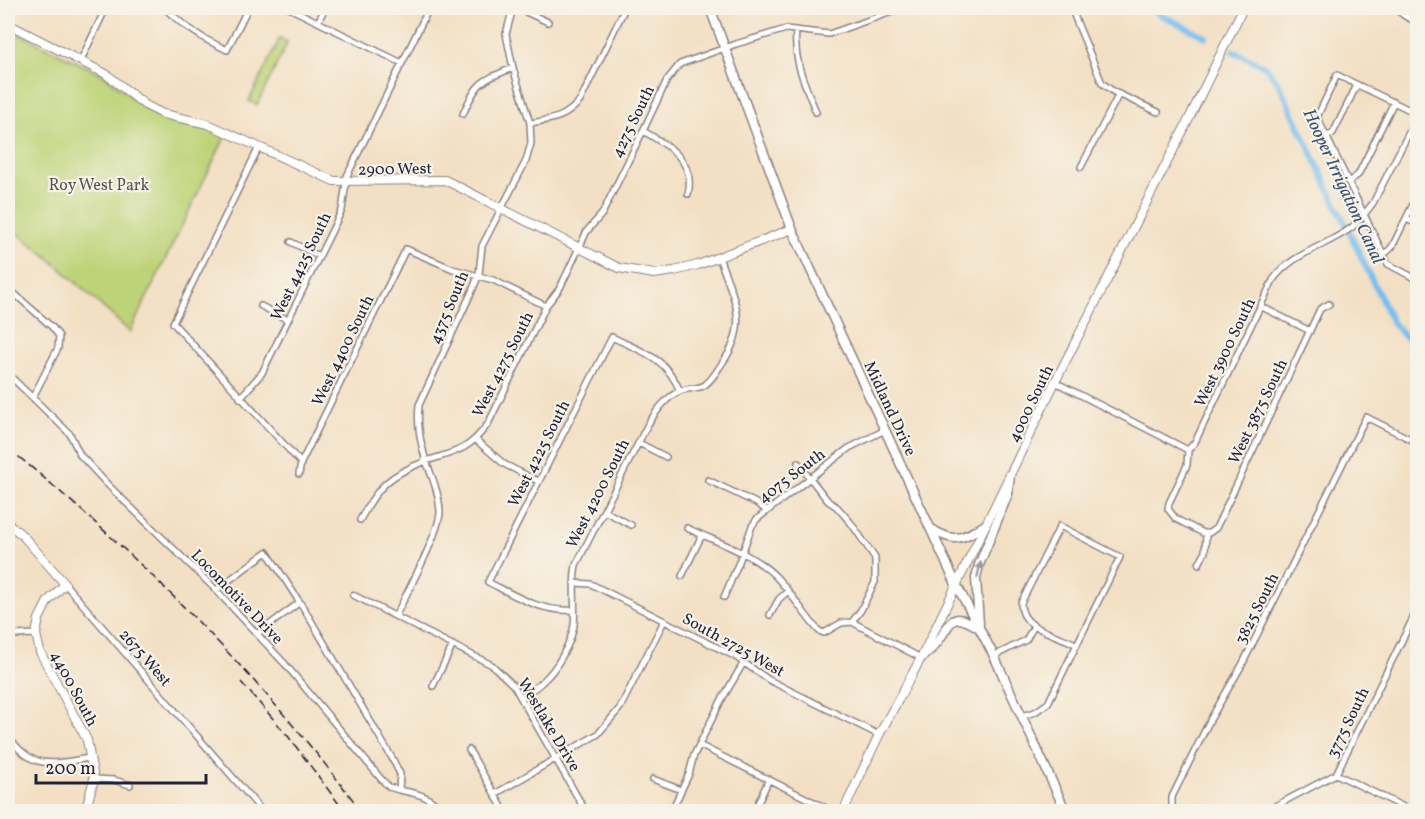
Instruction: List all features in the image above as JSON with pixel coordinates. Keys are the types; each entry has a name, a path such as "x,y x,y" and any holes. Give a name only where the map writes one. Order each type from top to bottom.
{"main road":[{"name":"Midland Drive","path":"710,8 792,229 956,584 994,656 1066,812"},
{"path":"979,628 976,578 979,565 1008,494 1010,474"},
{"path":"930,527 941,535 955,540 985,525"},
{"path":"921,658 935,645 949,623 954,620 964,619 979,628"}],"street":[{"path":"81,60 106,8"},
{"path":"164,8 204,39 227,50 248,8"},
{"path":"289,8 402,63"},
{"path":"318,22 325,8"},
{"name":"West 4425 South","path":"240,398 262,373 342,210 345,183 429,8"},
{"path":"515,8 548,22"},
{"name":"4375 South","path":"426,461 417,421 419,405 479,274 482,246 526,161 531,143 530,123 513,68 506,34 515,8"},
{"path":"530,123 554,119 569,113 580,101 625,8"},
{"name":"4275 South","path":"587,231 602,213 667,80 680,64 786,29 829,34 903,8"},
{"path":"1071,8 1102,82 1119,94 1158,111"},
{"name":"4000 South","path":"843,812 879,735 921,658 1055,382 1243,8"},
{"path":"1394,8 1418,23"},
{"name":"2900 West","path":"8,24 106,74 145,105 162,114 208,124 334,181 345,183 445,180 619,268 654,274 674,271 719,257 792,229"},
{"path":"796,30 794,48 816,112"},
{"path":"463,114 480,83 513,68"},
{"path":"1362,218 1373,203 1417,116 1394,102 1337,75 1317,117 1348,182 1362,218 1391,267 1418,280"},
{"path":"1326,137 1333,133 1357,85"},
{"path":"1081,167 1119,94"},
{"path":"1348,182 1358,175 1394,102"},
{"path":"643,131 668,144 677,153 688,173 690,183 688,194"},
{"path":"259,147 174,322 240,398 301,463 300,474"},
{"path":"1383,253 1392,247 1418,194"},
{"name":"West 3900 South","path":"1209,533 1176,519 1168,509 1187,465 1188,450 1195,442 1260,306 1282,267 1339,235 1362,218"},
{"path":"1406,219 1418,224"},
{"name":"West 4275 South","path":"426,461 461,450 476,440 488,424 546,306 560,288 587,231"},
{"path":"291,242 319,256"},
{"name":"West 4400 South","path":"301,463 406,249 453,268 479,274"},
{"path":"704,393 703,386 716,373 732,349 739,318 719,257"},
{"path":"479,274 546,306"},
{"path":"8,288 59,336 58,348 33,397"},
{"name":"West 3875 South","path":"1200,564 1209,533 1219,522 1320,309 1329,304"},
{"path":"261,306 288,320"},
{"path":"1260,306 1310,332"},
{"name":"West 4225 South","path":"574,610 557,612 536,606 488,582 612,337 667,367 680,391"},
{"name":"Locomotive Drive","path":"8,374 70,435 80,455 108,485 216,590 257,634 319,703 388,787 399,790"},
{"path":"1055,382 1188,450"},
{"name":"West 4200 South","path":"520,697 541,684 551,673 568,643 574,626 576,565 658,410 680,391 703,386"},
{"name":"3825 South","path":"1172,812 1172,797 1242,665 1366,417 1418,443"},
{"name":"4075 South","path":"724,597 752,526 765,510 849,448 885,430"},
{"path":"476,440 504,464 538,481"},
{"path":"639,443 666,457"},
{"path":"360,520 371,500 385,482 404,469 426,461 438,492 440,514 433,536 396,615"},
{"path":"798,463 828,501 837,507 850,523 875,558 875,582 861,610 852,622"},
{"path":"708,480 756,503 765,510"},
{"path":"604,511 631,525"},
{"name":"2675 West","path":"8,523 23,536 263,812"},
{"path":"1022,716 1035,712 1048,703 1077,645 1120,557 1060,526 1021,603 1022,613 1024,618 1034,626 1077,645"},
{"path":"687,528 743,553 779,580 819,631 824,633 841,623 852,622 921,658"},
{"path":"682,576 702,535"},
{"path":"216,590 267,552 300,602 397,766 400,778 399,790 428,797 442,812"},
{"name":"South 2725 West","path":"574,583 591,584 744,662 769,680 879,735"},
{"name":"4400 South","path":"65,584 48,601 39,619 36,634 40,652 87,740 94,779 85,812"},
{"path":"770,615 779,599 787,592"},
{"name":"Westlake Drive","path":"353,595 492,665 514,686 586,812"},
{"path":"257,634 300,602"},
{"name":"3775 South","path":"1264,812 1336,774 1418,608"},
{"path":"495,794 598,734 620,708 664,621"},
{"path":"994,656 1026,640 1034,626"},
{"path":"8,632 15,635 36,634"},
{"path":"433,686 453,645"},
{"path":"671,812 699,745 744,662"},
{"path":"8,736 25,756 36,762 51,763 91,758"},
{"path":"699,745 834,812"},
{"path":"469,750 505,812"},
{"path":"1336,774 1414,812"},
{"path":"94,779 114,780 130,785"},
{"path":"653,779 681,790"},
{"path":"754,812 769,779"}],"green space":[{"name":"Roy West Park","path":"8,29 104,75 147,109 163,118 213,129 226,135 130,332 48,257 8,226"},
{"path":"280,38 287,42 257,105 249,101"}],"waterway":[{"name":"Hooper Irrigation Canal","path":"1150,8 1206,37"},
{"name":"Hooper Irrigation Canal","path":"1233,51 1266,67 1279,84 1392,322 1403,335 1418,344"}],"railway":[{"path":"8,448 103,530 196,619 283,714 362,812"},
{"path":"241,682 288,736 345,812"}]}
